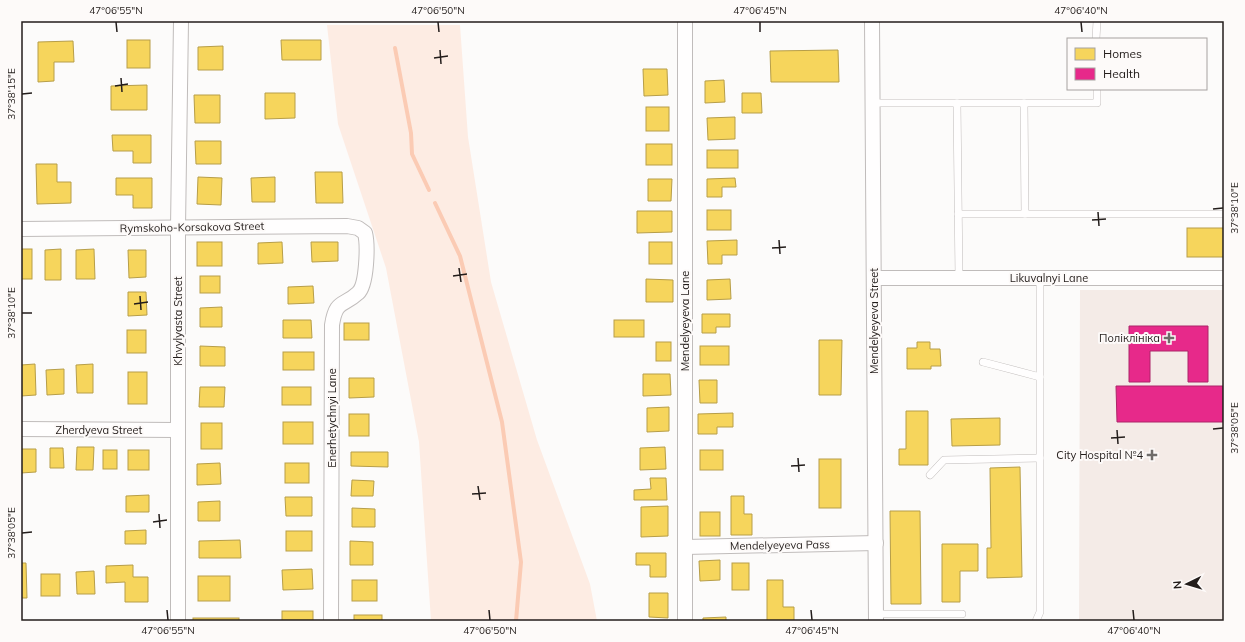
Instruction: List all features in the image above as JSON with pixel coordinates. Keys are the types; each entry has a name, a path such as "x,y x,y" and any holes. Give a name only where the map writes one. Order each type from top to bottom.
{"street":[{"name":"Khvylyasta Street","path":"178,621 178,227 182,21"},
{"name":"Mendelyeyeva Lane","path":"685,21 685,621"},
{"name":"Mendelyeyeva Street","path":"872,21 876,618"},
{"name":"Rymskoho-Korsakova Street","path":"21,229 347,226 363,230"},
{"name":"Enerhetychnyi Lane","path":"331,621 332,325 334,313 339,305 358,294 364,283 367,240 363,230"},
{"name":"Likuvalnyi Lane","path":"874,278 1224,278"},
{"name":"Zherdyeva Street","path":"21,429 177,430"},
{"name":"Mendelyeyeva Pass","path":"685,547 876,543"}],"lane":[{"path":"1096,21 1096,38"},
{"path":"872,103 1097,103 1097,90"},
{"path":"957,103 958,278"},
{"path":"1024,103 1025,214"},
{"path":"958,214 1224,214"},
{"path":"1036,621 1040,612 1040,278"},
{"path":"983,362 1040,377"},
{"path":"930,475 944,460 1040,458"},
{"path":"876,618 962,614"}],"shaded area":[{"path":"327,25 460,25 468,137 491,282 537,440 590,584 597,621 431,621 419,442 386,268 338,124"},
{"name":"City Hospital №4","path":"1080,290 1224,290 1224,621 1079,621"}],"building: Homes":[{"path":"127,40 150,40 150,68 127,68"},
{"path":"281,40 321,40 321,60 282,60"},
{"path":"73,41 74,62 54,62 54,81 38,82 38,42"},
{"path":"223,46 223,70 198,70 198,47"},
{"path":"838,50 839,82 771,82 770,51"},
{"path":"643,69 667,69 668,95 644,96"},
{"path":"724,80 725,102 705,103 705,81"},
{"path":"147,85 147,110 111,110 111,86"},
{"path":"265,93 295,93 295,118 265,119"},
{"path":"742,93 761,93 762,113 742,113"},
{"path":"194,95 220,95 220,123 195,123"},
{"path":"646,107 669,107 669,131 646,131"},
{"path":"735,117 735,139 708,140 707,118"},
{"path":"112,135 151,135 151,163 133,163 133,151 113,151"},
{"path":"195,141 221,141 221,164 196,164"},
{"path":"646,144 672,144 672,165 646,165"},
{"path":"707,150 738,150 738,168 707,168"},
{"path":"36,164 57,164 57,182 71,182 71,203 37,204"},
{"path":"315,172 342,172 343,203 316,203"},
{"path":"198,177 222,178 221,205 197,204"},
{"path":"275,177 275,202 252,202 251,178"},
{"path":"116,178 152,178 152,208 133,208 133,195 116,195"},
{"path":"735,178 736,187 722,187 722,197 707,197 707,179"},
{"path":"648,179 672,179 671,201 648,201"},
{"path":"707,210 731,210 731,230 707,230"},
{"path":"637,211 672,211 672,232 637,233"},
{"path":"1187,228 1224,228 1224,257 1187,257"},
{"path":"737,240 737,255 722,255 722,264 708,264 707,241"},
{"path":"197,242 222,242 222,266 197,266"},
{"path":"282,242 283,263 258,264 258,243"},
{"path":"311,242 338,242 338,261 312,262"},
{"path":"649,242 672,242 672,264 649,264"},
{"path":"21,249 32,249 32,279 21,279"},
{"path":"61,249 61,280 45,280 45,250"},
{"path":"94,249 95,279 76,279 76,250"},
{"path":"128,250 146,250 146,277 129,278"},
{"path":"200,276 220,276 220,293 200,293"},
{"path":"646,279 673,280 673,302 646,302"},
{"path":"730,279 731,299 707,300 707,280"},
{"path":"313,286 314,303 288,304 288,287"},
{"path":"128,292 146,292 147,315 128,316"},
{"path":"222,307 222,327 200,327 200,308"},
{"path":"702,314 730,314 730,327 716,327 716,333 702,333"},
{"path":"283,320 311,320 312,338 283,338"},
{"path":"614,320 644,320 644,337 614,337"},
{"path":"344,323 369,323 369,340 344,340"},
{"path":"127,330 146,330 146,353 127,353"},
{"path":"819,340 842,340 841,395 819,395"},
{"path":"656,342 671,342 671,361 656,361"},
{"path":"917,342 930,342 930,349 940,349 941,366 931,366 931,369 907,369 907,348 917,348"},
{"path":"200,346 225,347 225,366 200,366"},
{"path":"700,346 729,346 729,365 700,365"},
{"path":"283,352 314,352 314,370 283,370"},
{"path":"35,364 36,395 21,396 21,365"},
{"path":"93,364 93,393 77,393 76,365"},
{"path":"64,369 64,394 47,395 46,370"},
{"path":"128,372 147,372 147,404 128,404"},
{"path":"643,374 670,374 671,395 643,396"},
{"path":"349,378 374,378 374,397 349,398"},
{"path":"699,380 717,380 717,403 700,403"},
{"path":"200,387 225,387 224,407 199,407"},
{"path":"282,387 311,387 311,405 282,405"},
{"path":"669,407 669,431 647,432 647,408"},
{"path":"906,411 928,411 928,465 899,465 899,449 906,449"},
{"path":"733,413 733,427 717,427 717,434 698,434 698,414"},
{"path":"349,414 369,414 369,436 349,436"},
{"path":"1000,418 1000,445 952,446 951,419"},
{"path":"283,422 313,422 313,444 283,444"},
{"path":"201,423 222,423 222,449 201,449"},
{"path":"77,447 94,447 93,470 76,470"},
{"path":"665,447 666,469 640,470 640,448"},
{"path":"50,448 63,448 64,468 50,468"},
{"path":"21,449 36,449 36,472 21,473"},
{"path":"103,450 117,450 117,469 103,469"},
{"path":"128,450 149,450 149,470 128,470"},
{"path":"700,450 723,450 723,470 700,470"},
{"path":"351,452 388,452 388,467 351,466"},
{"path":"819,459 841,459 841,508 819,508"},
{"path":"220,463 221,484 197,485 197,464"},
{"path":"285,463 309,463 309,483 285,483"},
{"path":"1020,467 1022,577 987,578 987,548 991,548 990,468"},
{"path":"650,478 666,478 667,500 634,500 634,490 651,489"},
{"path":"352,480 374,481 373,496 351,496"},
{"path":"149,495 149,512 126,512 126,496"},
{"path":"731,496 744,496 744,514 752,514 752,535 731,535"},
{"path":"285,497 312,497 312,516 286,516"},
{"path":"220,501 220,521 198,521 198,502"},
{"path":"668,506 668,536 641,537 641,507"},
{"path":"352,508 375,509 375,527 352,527"},
{"path":"890,511 920,511 921,604 891,604"},
{"path":"700,512 720,512 720,536 700,536"},
{"path":"146,530 146,544 125,544 125,531"},
{"path":"286,531 312,531 312,551 286,551"},
{"path":"240,540 241,558 199,558 199,541"},
{"path":"350,541 373,542 373,565 350,565"},
{"path":"942,544 978,544 978,571 960,571 960,602 942,602"},
{"path":"636,553 666,553 666,577 650,577 650,565 636,565"},
{"path":"720,560 720,580 700,581 699,561"},
{"path":"21,563 26,563 27,598 21,598"},
{"path":"732,563 749,563 749,590 732,590"},
{"path":"133,565 133,577 148,577 148,602 125,602 125,582 106,583 106,566"},
{"path":"312,569 313,589 283,590 282,570"},
{"path":"94,571 95,594 77,594 76,572"},
{"path":"41,574 60,574 60,596 41,596"},
{"path":"198,576 230,576 230,601 198,601"},
{"path":"352,580 377,580 377,601 352,601"},
{"path":"767,580 783,580 783,607 794,607 794,621 767,621"},
{"path":"649,593 668,593 668,618 649,617"},
{"path":"282,611 313,611 313,621 282,621"},
{"path":"354,615 382,615 382,621 354,621"},
{"path":"726,617 726,621 703,621 703,618"},
{"path":"193,618 239,618 239,621 193,621"}],"building: Health":[{"path":"1129,326 1208,326 1208,382 1188,382 1188,351 1150,351 1150,382 1129,382"},
{"path":"1116,386 1223,386 1223,422 1117,422"}],"waterway":[{"path":"395,48 411,133 412,154 429,190"},
{"path":"435,203 460,256 502,422 521,562 516,621"}],"place":[{"name":"Поліклініка","path":"1169,338"},
{"name":"City Hospital №4","path":"1152,455"}]}
